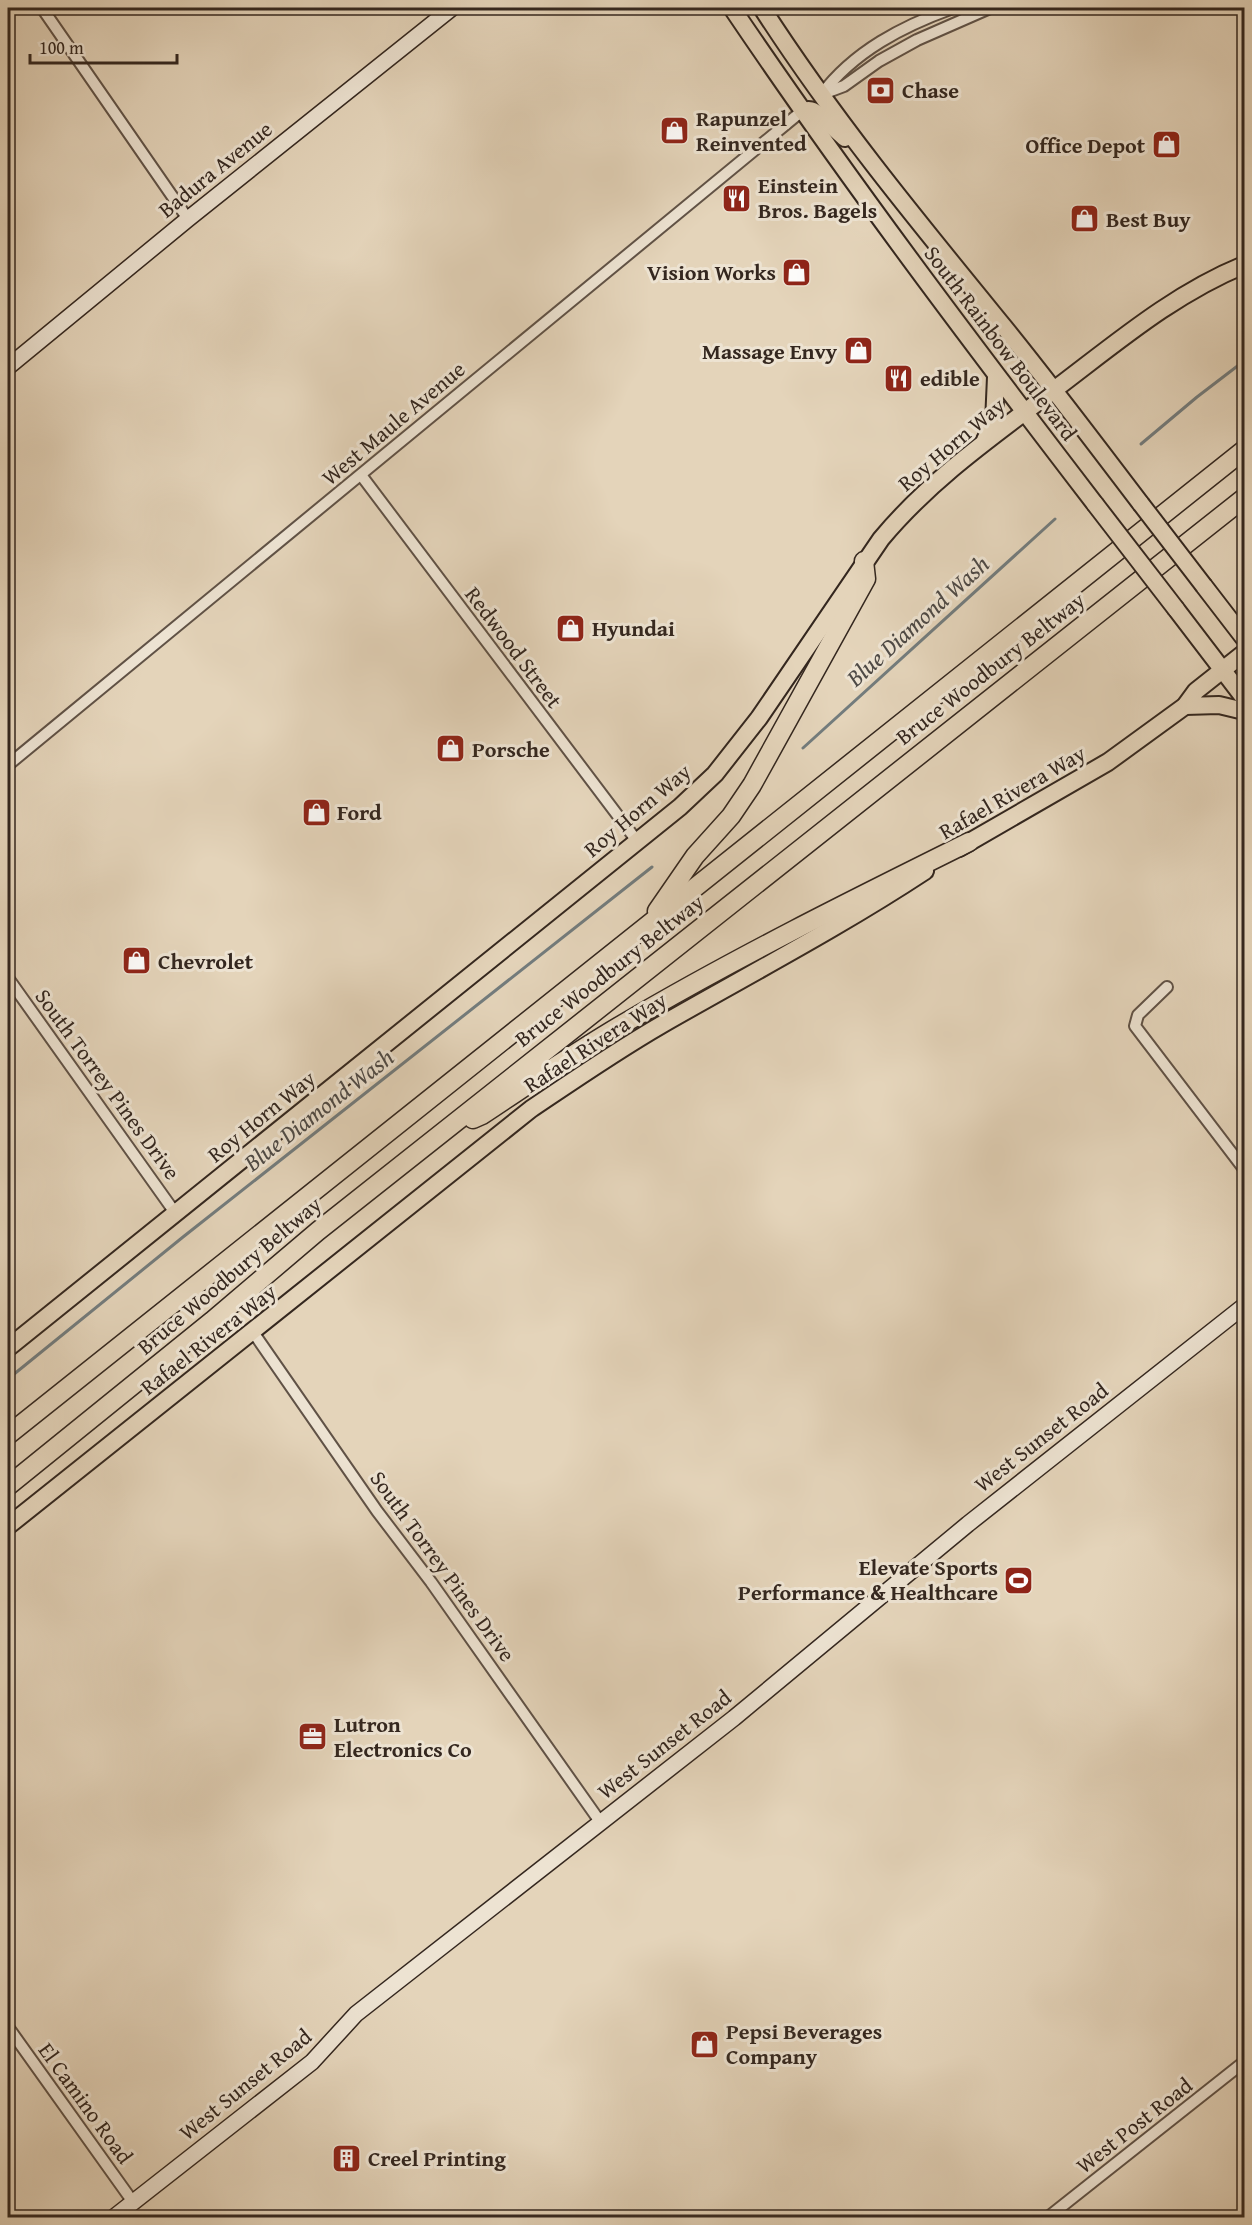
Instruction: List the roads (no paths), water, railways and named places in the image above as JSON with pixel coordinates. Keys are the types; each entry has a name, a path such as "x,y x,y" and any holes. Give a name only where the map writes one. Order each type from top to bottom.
{"highway":[{"name":"Bruce Woodbury Beltway","path":"8,1435 1245,450"},
{"name":"Bruce Woodbury Beltway","path":"8,1486 446,1129 1245,498"},
{"path":"648,925 695,856 731,816 752,785 866,579 864,561"},
{"path":"446,1129 482,1115 658,1003 849,902 969,842"}],"main road":[{"name":"Badura Avenue","path":"8,368 188,219 452,8"},
{"name":"South Rainbow Boulevard","path":"732,8 802,111 996,377 1245,698"},
{"name":"South Rainbow Boulevard","path":"762,8 820,95 862,151 1053,390 1245,638"},
{"path":"769,62 797,84 807,97 815,99 820,95"},
{"path":"802,111 812,110 817,113 827,124 862,151"},
{"name":"Roy Horn Way","path":"8,1348 680,807 722,764 759,718 864,561 917,498 1024,412 1174,300 1211,279 1245,265"},
{"path":"983,445 994,422 996,377"},
{"name":"Rafael Rivera Way","path":"8,1527 531,1109 661,1025 866,910 969,842 1108,762 1185,706 1196,691 1245,653"},
{"path":"1185,706 1219,705 1245,711"},
{"name":"West Sunset Road","path":"113,2217 312,2062 356,2014 734,1718 968,1524 1245,1306"}],"street":[{"path":"42,8 188,219"},
{"path":"820,95 835,75 880,42 911,24 953,8"},
{"path":"820,95 844,86 879,61 917,39 957,24 990,8"},
{"name":"West Maule Avenue","path":"8,765 802,111"},
{"name":"Redwood Street","path":"361,475 637,841"},
{"name":"South Torrey Pines Drive","path":"8,978 176,1214"},
{"path":"1167,987 1138,1015 1135,1026 1245,1169"},
{"name":"South Torrey Pines Drive","path":"253,1332 376,1511 431,1582 601,1823"},
{"name":"El Camino Road","path":"8,2027 133,2202"},
{"name":"West Post Road","path":"1047,2217 1245,2062"}],"waterway":[{"name":"Blue Diamond Wash","path":"1141,444 1244,361"},
{"name":"Blue Diamond Wash","path":"803,748 1055,519"},
{"name":"Blue Diamond Wash","path":"8,1379 183,1237 652,867"}],"place":[{"name":"Chase","path":"881,90"},
{"name":"Rapunzel Reinvented","path":"675,131"},
{"name":"Office Depot","path":"1166,145"},
{"name":"Einstein Bros. Bagels","path":"737,198"},
{"name":"Best Buy","path":"1085,219"},
{"name":"Vision Works","path":"797,272"},
{"name":"Massage Envy","path":"858,351"},
{"name":"edible","path":"899,378"},
{"name":"Hyundai","path":"571,628"},
{"name":"Porsche","path":"451,749"},
{"name":"Ford","path":"316,812"},
{"name":"Chevrolet","path":"137,961"},
{"name":"Elevate Sports Performance & Healthcare","path":"1019,1580"},
{"name":"Lutron Electronics Co","path":"313,1737"},
{"name":"Pepsi Beverages Company","path":"705,2044"},
{"name":"Creel Printing","path":"347,2158"}]}
